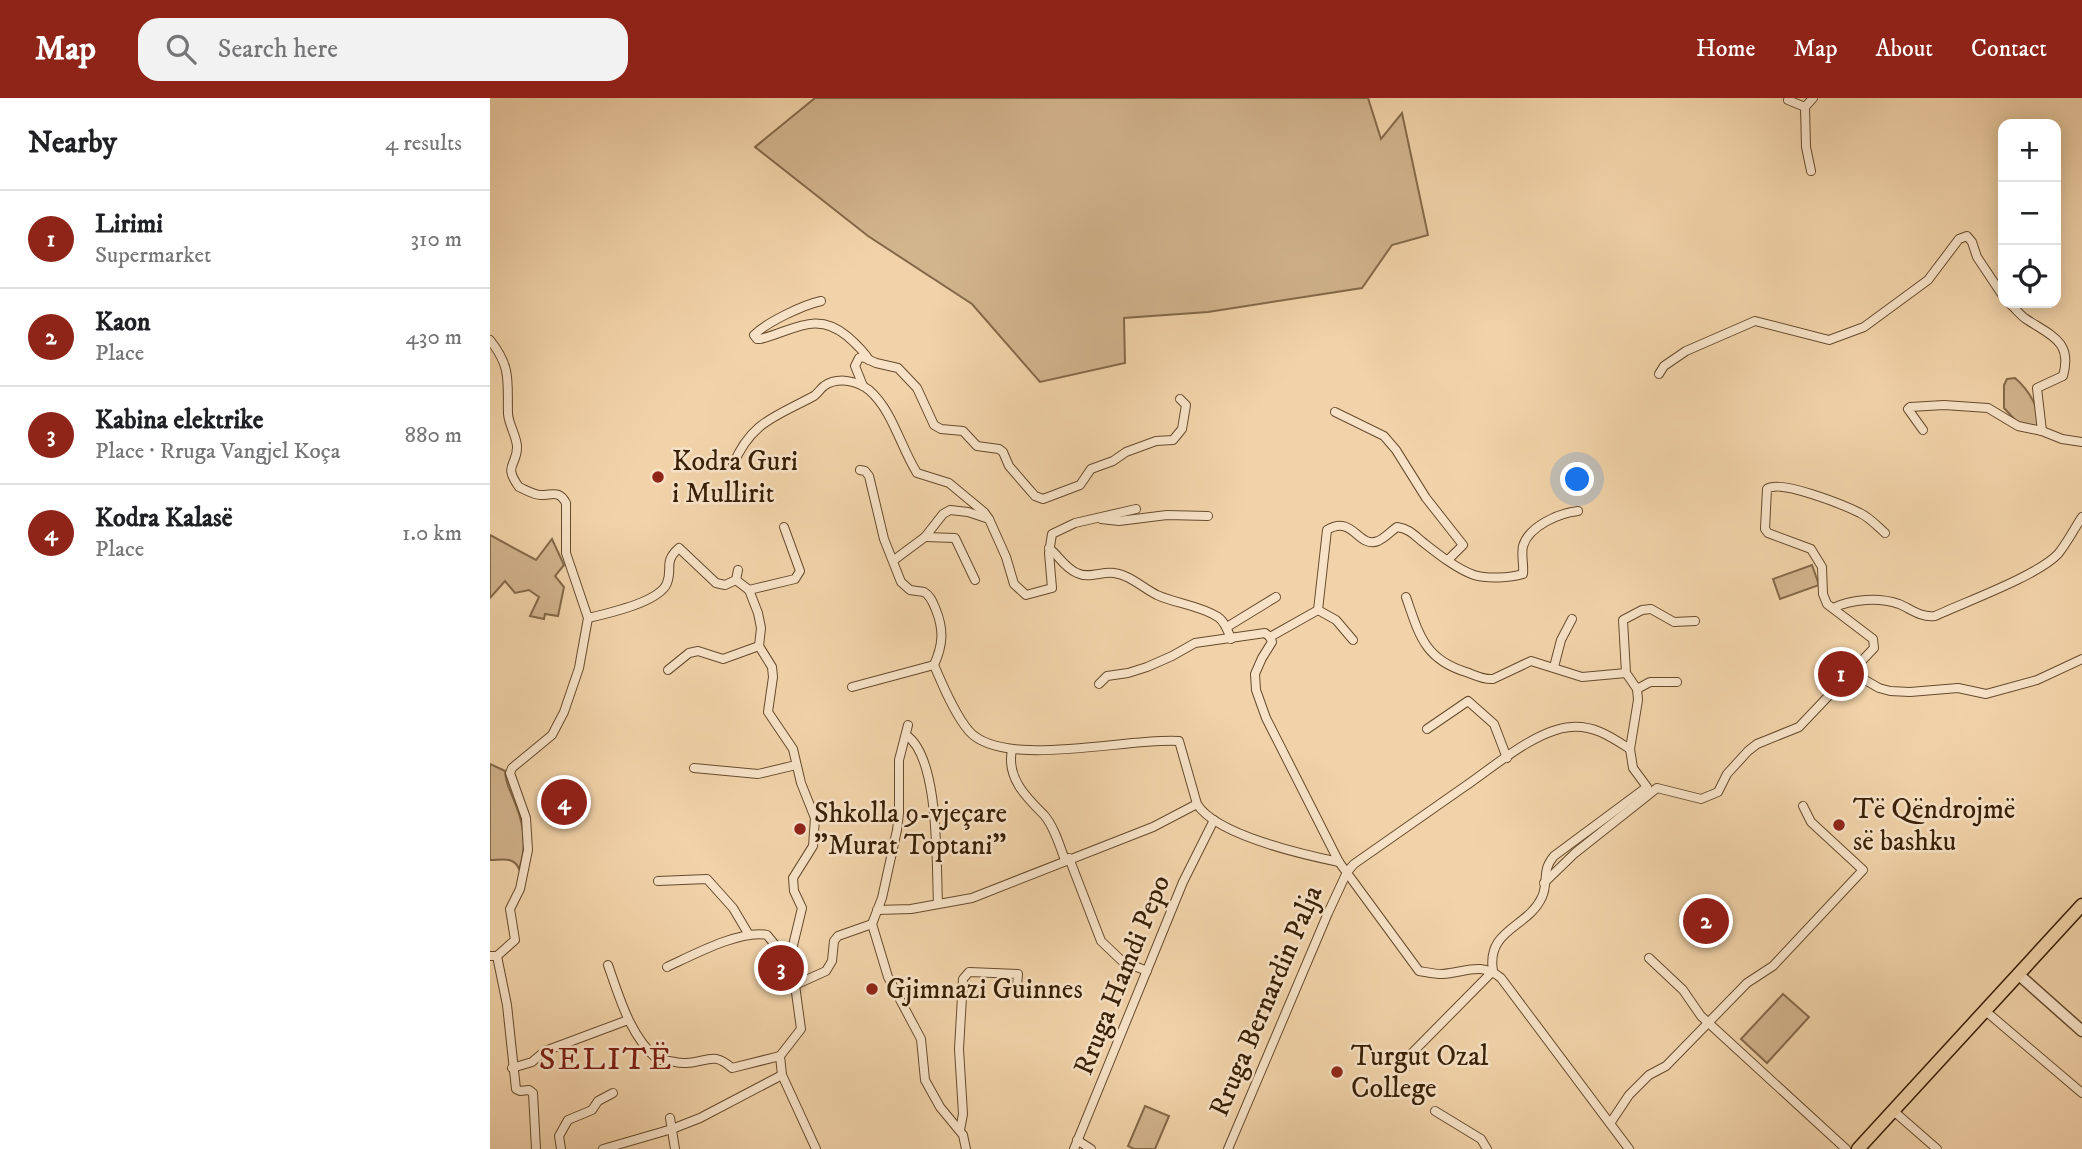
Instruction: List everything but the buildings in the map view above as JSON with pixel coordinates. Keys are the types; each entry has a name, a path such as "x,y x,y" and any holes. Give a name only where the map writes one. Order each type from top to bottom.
{"main road":[{"path":"1866,1149 1989,1014 2082,905"},
{"path":"1858,1149 2020,976 2082,914"}],"street":[{"path":"1811,171 1805,147 1805,107 1814,98"},
{"path":"1788,100 1805,107"},
{"path":"1658,374 1664,366 1686,351 1755,321 1829,340 1864,327 1928,280 1959,239 1967,236 1998,288"},
{"path":"821,300 783,316 754,335 760,339 797,326 825,324 845,334 869,360"},
{"path":"2015,308 2025,318 2056,337 2063,349 2066,365 2063,376 2037,388 2042,431"},
{"path":"490,340 504,359 509,382 508,415 517,450 511,464 512,474 519,487 540,495 556,493 562,496 566,503 566,553 588,618 579,668 564,712 552,735 512,768 510,773 526,818 528,850 520,889 510,909 515,940 494,956 507,1005 516,1088 533,1093 536,1149"},
{"path":"1136,509 1060,529 1052,534 1049,548 1052,588 1026,595 1014,584 1006,557 984,512 949,483 917,473 887,411 863,386 855,366 859,358 898,368 917,387 934,425 942,429 963,431 972,443 981,448 999,449 1009,466 1035,496 1043,499 1080,485 1091,468 1113,461 1134,448 1156,441 1173,440 1182,429 1186,405 1180,399"},
{"path":"733,465 741,446 780,412 815,396 824,386 832,383 845,380 863,386"},
{"path":"1923,430 1909,411 1910,407 1944,405 1988,408 2018,426 2082,442"},
{"path":"1335,412 1384,436 1396,450 1426,498 1463,545 1447,559"},
{"path":"860,470 869,476 884,539 905,587 929,594 942,625 941,645 934,664 970,732 981,740 1012,750 1179,741 1197,804 1203,813 1284,850 1339,862"},
{"path":"1544,883 1575,853 1657,788 1701,799 1718,792 1727,774 1748,751 1757,744 1799,727 1874,649 1873,639 1827,604 1823,594 1822,567 1811,549 1773,537 1765,529 1767,489 1777,485 1832,502 1862,514 1885,533"},
{"path":"894,560 925,537 943,514 950,510 989,519"},
{"path":"1318,610 1327,530 1336,524 1346,525 1367,541 1373,542 1397,527 1409,529 1447,559 1475,575 1501,577 1523,574 1523,545 1534,530 1564,512 1578,511"},
{"path":"1098,519 1119,521 1167,515 1208,516"},
{"path":"1833,608 1852,602 1882,601 1895,603 1927,617 1935,616 2034,571 2057,554 2082,517"},
{"path":"749,590 795,579 798,575 800,571 784,527"},
{"path":"925,537 955,538 975,580"},
{"path":"588,618 616,612 661,592 667,586 672,554 679,548 716,583 725,585 736,580"},
{"path":"1049,548 1078,574 1116,573 1158,595 1188,604 1219,618 1227,627 1231,639"},
{"path":"736,580 738,570"},
{"path":"736,580 749,590 761,628 759,646 772,667 768,712 793,749 801,783 815,818 813,846 793,878 794,891 802,908 789,962"},
{"path":"1227,627 1276,597"},
{"path":"1406,597 1420,638 1432,654 1451,668 1487,680 1531,661 1582,677 1626,673"},
{"path":"1412,1053 1493,971 1492,950 1498,941 1534,908 1542,896 1547,863 1647,787 1633,768 1630,749 1636,721 1637,689 1626,673 1623,620 1642,610 1651,609 1674,622 1695,621"},
{"path":"1270,637 1318,610"},
{"path":"1318,610 1336,620 1353,640"},
{"path":"1554,667 1572,619"},
{"path":"1099,684 1107,676 1147,667 1195,643 1265,633 1270,637 1272,642 1255,674 1256,690 1266,718 1339,862 1419,971 1439,974 1480,968 1493,971 1518,1000 1629,1149"},
{"path":"668,670 689,653 698,651 723,659 759,646"},
{"path":"1852,673 1890,691 1958,688 1986,694 2037,680 2082,659"},
{"path":"852,687 934,664"},
{"path":"1637,689 1650,682 1677,682"},
{"path":"1427,729 1468,701 1494,724 1507,758"},
{"path":"908,725 899,760 900,813 897,830 882,898 872,924 888,977 921,1040 925,1080 940,1107 960,1130 966,1149"},
{"path":"1347,872 1354,864 1536,738 1570,726 1602,731 1630,749"},
{"path":"906,735 919,751 930,786 935,813 938,903"},
{"path":"1012,750 1010,762 1016,780 1033,807 1045,817 1067,859 1101,941 1122,961 1147,971"},
{"path":"694,768 758,774 796,765"},
{"path":"877,910 911,909 972,898 1153,827 1197,804"},
{"path":"1611,1122 1629,1095 1649,1075 1666,1066 1747,983 1773,965 1863,870 1811,822 1803,806"},
{"name":"Rruga Hamdi Pepo","path":"1076,1145 1183,882 1214,820"},
{"name":"Rruga Bernardin Palja","path":"1228,1149 1347,872"},
{"path":"658,881 707,879 733,908 749,935"},
{"path":"795,985 826,971 832,961 834,942 838,936 872,924"},
{"path":"608,965 628,1020 649,1052 658,1060 671,1059 685,1063 722,1058 732,1068 780,1056 801,1030 789,962 767,935 749,935 667,967"},
{"path":"1649,958 1683,990 1709,1023 1846,1149"},
{"path":"960,1130 963,1114 959,1049 963,979 969,972 1018,974 1017,986"},
{"path":"2020,976 2082,1031"},
{"path":"1989,1014 2082,1093"},
{"path":"512,1068 532,1062 545,1051 628,1020"},
{"path":"780,1056 782,1075 816,1149"},
{"path":"603,1149 700,1118 782,1075"},
{"path":"561,1149 559,1136 568,1120 592,1110 598,1101 612,1093"},
{"path":"1435,1111 1481,1139 1487,1149"},
{"path":"1897,1114 1937,1149"},
{"path":"670,1118 675,1149"},
{"path":"1076,1145 1091,1149"}],"shaded area":[{"path":"815,98 1368,98 1381,139 1402,113 1428,235 1392,245 1362,288 1208,312 1124,318 1125,363 1040,382 972,304 868,236 755,147"},
{"path":"2015,378 2033,401 2040,429 2018,423 2004,408 2004,385 2007,379"},
{"path":"490,535 536,560 552,539 564,565 555,576 564,587 558,616 545,614 544,619 530,616 539,597 529,590 515,593 505,581 490,598"},
{"path":"1812,565 1819,585 1780,599 1773,579"},
{"path":"490,764 505,771 521,819 524,844 519,869 511,860 490,860"},
{"path":"1783,994 1809,1017 1767,1063 1741,1039"},
{"path":"1145,1106 1169,1116 1155,1149 1134,1149 1128,1146"}],"place":[{"name":"Kodra Guri i Mullirit","path":"658,477"},
{"name":"Lirimi","path":"1841,674"},
{"name":"Kodra Kalasë","path":"564,802"},
{"name":"Të Qëndrojmë së bashku","path":"1839,825"},
{"name":"Shkolla 9-vjeçare \"Murat Toptani\"","path":"800,829"},
{"name":"Kaon","path":"1706,921"},
{"name":"Kabina elektrike","path":"781,968"},
{"name":"Gjimnazi Guinnes","path":"872,989"},
{"name":"Turgut Ozal College","path":"1337,1072"}],"district":[{"name":"SELITË","path":"606,1060"}]}
